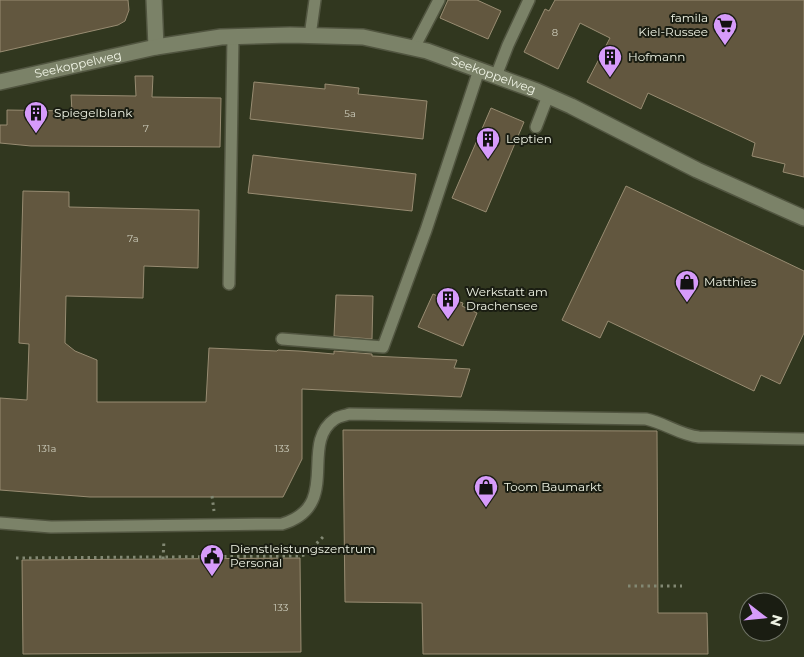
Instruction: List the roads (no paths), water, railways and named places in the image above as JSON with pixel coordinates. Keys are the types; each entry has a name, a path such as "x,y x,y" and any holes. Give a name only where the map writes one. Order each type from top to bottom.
{"street":[{"path":"154,0 156,47"},
{"name":"Seekoppelweg","path":"0,82 156,47 233,37 363,37 427,51 548,96 697,170 804,218"}],"lane":[{"path":"310,36 315,0"},
{"path":"414,48 440,0"},
{"path":"496,76 508,44 529,0"},
{"path":"229,284 233,37"},
{"path":"282,339 383,347 426,230 479,70"},
{"path":"536,127 548,96"},
{"path":"0,523 51,527 282,524 294,520 307,510 312,503 324,432 328,424 336,418 349,414 646,419 671,427 686,435 699,437 804,439"}],"place":[{"name":"famila Kiel-Russee","path":"725,46"},
{"name":"Hofmann","path":"610,78"},
{"name":"Spiegelblank","path":"36,134"},
{"name":"Leptien","path":"488,160"},
{"name":"Matthies","path":"687,303"},
{"name":"Werkstatt am Drachensee","path":"448,320"},
{"name":"Toom Baumarkt","path":"486,508"},
{"name":"Dienstleistungszentrum Personal","path":"212,577"}]}
